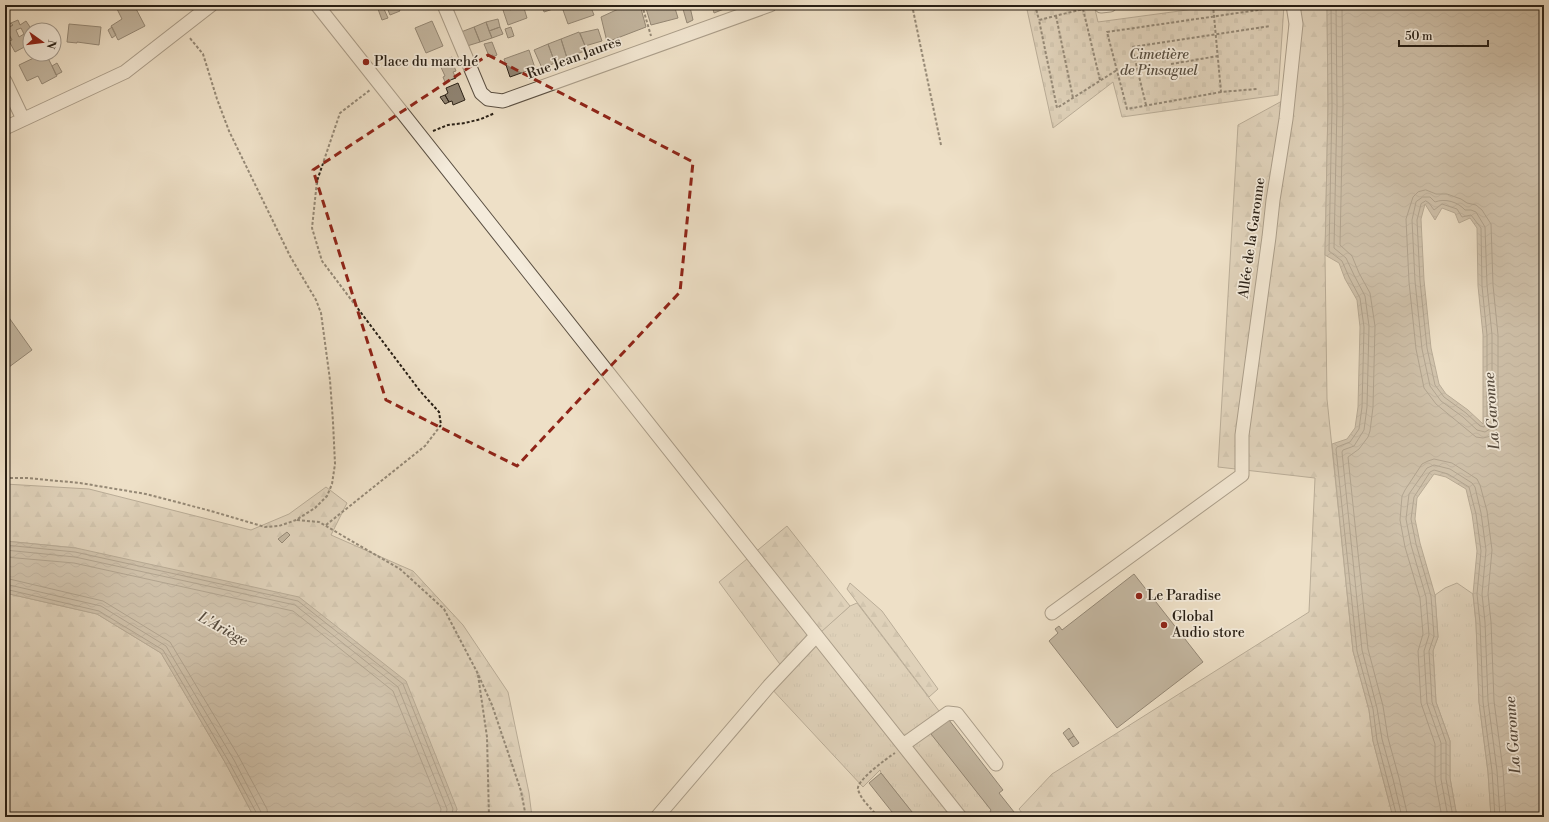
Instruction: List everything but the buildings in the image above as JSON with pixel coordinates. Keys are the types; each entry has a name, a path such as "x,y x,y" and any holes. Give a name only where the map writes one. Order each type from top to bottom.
{"street":[{"path":"5,128 125,72 211,5"},
{"path":"316,5 960,817"},
{"path":"444,5 481,93 488,99 503,101"},
{"name":"Rue Jean Jaurès","path":"503,101 654,47 745,9 770,5"},
{"path":"1101,5 1110,5"},
{"name":"Allée de la Garonne","path":"1052,613 1242,475 1242,435 1269,237 1272,200 1286,119 1296,24 1293,5"},
{"path":"5,81 23,119"},
{"path":"657,817 769,686 816,636"},
{"path":"903,746 948,713 957,714 996,764"}],"path":[{"path":"642,5 654,47"},
{"path":"912,5 941,145"},
{"path":"1034,5 1039,20 1057,108 1117,70"},
{"path":"1078,5 1079,10"},
{"path":"1213,5 1221,92"},
{"path":"1257,89 1221,92 1127,108 1107,32 1280,7"},
{"path":"1039,20 1083,9 1100,80"},
{"path":"1056,16 1073,98"},
{"path":"1146,105 1132,47 1270,26"},
{"path":"5,478 26,478 80,483 146,494 211,511 265,528 279,526 296,520 315,508 327,496 332,484 335,464 330,380 321,313 316,300 290,256 232,137 217,99 203,54 182,28"},
{"path":"1171,64 1218,56"},
{"path":"326,526 425,446 441,425 439,412 420,390 322,261 312,228 317,181 340,113 379,83"},
{"path":"421,136 448,125 465,123 497,112 503,101"},
{"path":"296,520 319,522 400,569 444,609 477,672 492,705 521,791 526,817"},
{"path":"477,672 487,737 489,817"},
{"path":"878,817 864,800 858,790 858,785 865,777 903,746"}],"highlighted area":[{"path":"488,55 693,162 680,292 517,466 386,400 313,170"}],"green space":[{"name":"Cimetière de Pinsaguel","path":"1026,5 1094,5 1098,22 1224,5 1284,5 1278,95 1122,117 1113,82 1053,128"},
{"path":"1291,5 1327,5 1328,106 1325,255 1327,399 1353,651 1369,710 1373,741 1393,817 1025,817 1019,809 1052,774 1309,612 1315,478 1218,467 1238,125 1282,101"},
{"path":"5,484 89,489 251,530 289,514 326,487 347,503 331,535 413,571 463,625 508,692 529,793 532,817 454,817 457,809 76,548 5,541"},
{"path":"787,526 850,606 782,667 719,582"},
{"path":"850,583 882,611 938,689 929,697 847,589"},
{"path":"1457,583 1473,594 1476,623 1479,702 1488,772 1491,817 1457,817 1450,778 1450,741 1436,702 1433,650 1438,637 1435,595 1445,588"},
{"path":"5,593 97,614 161,653 226,764 254,817 5,817"},
{"path":"857,603 939,711 906,743 931,733 991,810 994,817 916,817 880,770 863,787 769,686 816,636 850,606"}],"water":[{"name":"La Garonne","path":"1327,5 1544,5 1544,817 1491,817 1488,772 1479,702 1476,623 1473,594 1477,551 1472,514 1466,489 1446,477 1434,474 1417,498 1415,519 1420,543 1435,595 1438,637 1433,651 1436,702 1450,741 1450,778 1457,817 1393,817 1373,741 1369,710 1353,651 1332,444 1347,439 1355,428 1358,407 1360,327 1357,300 1345,279 1339,263 1325,255 1328,106","holes":["1425,204 1435,220 1442,208 1455,213 1459,223 1470,218 1477,228 1478,286 1483,335 1483,424 1468,410 1446,394 1439,384 1431,348 1424,280 1421,219"]},
{"name":"L'Ariège","path":"5,541 76,548 299,597 406,681 457,809 454,817 254,817 226,764 161,653 97,614 5,593"}],"place":[{"name":"Place du marché","path":"366,62"},
{"name":"Le Paradise","path":"1139,596"},
{"name":"Global Audio store","path":"1164,625"}]}
